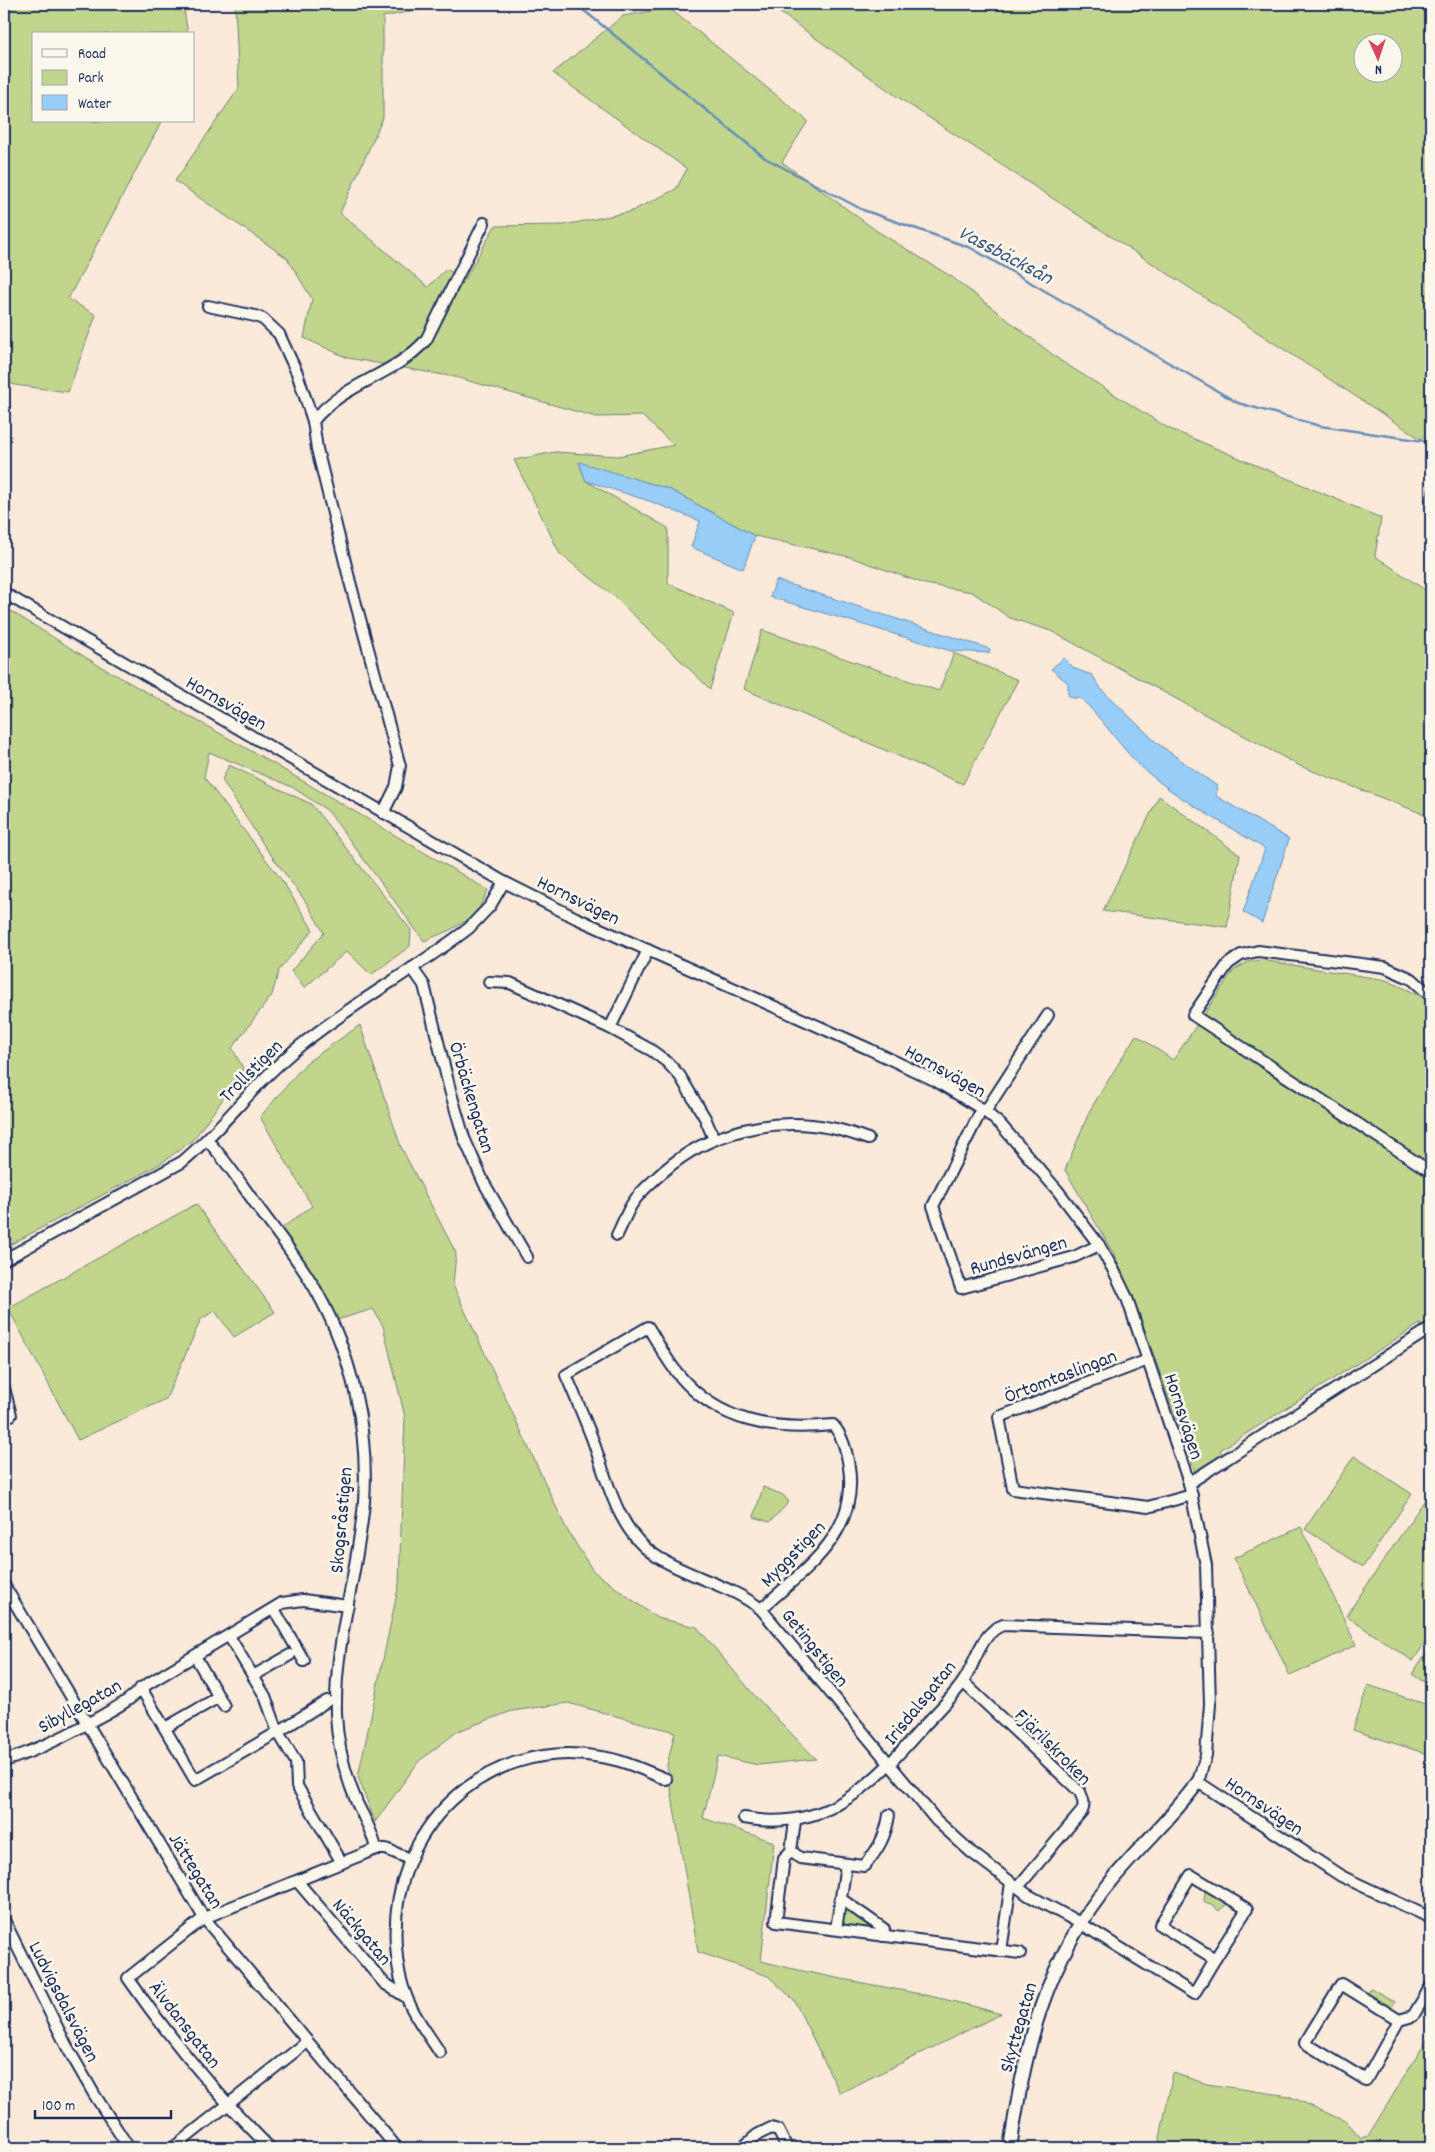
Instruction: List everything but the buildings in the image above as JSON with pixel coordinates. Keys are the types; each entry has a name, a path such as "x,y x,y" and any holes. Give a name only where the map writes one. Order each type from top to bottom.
{"street":[{"path":"313,421 329,403 344,392 403,361 416,352 426,340 484,223"},
{"path":"208,306 255,316 272,326 283,341 297,373 313,421 317,449 350,582 400,766 396,787 382,813"},
{"name":"Hornsvägen","path":"4,592 382,813 504,882 648,950 878,1053 936,1081 984,1110 1025,1152 1058,1191 1099,1245 1114,1271 1127,1298 1189,1483 1206,1565 1209,1633 1210,1704 1206,1755 1198,1782 1341,1876 1431,1918"},
{"name":"Trollstigen","path":"4,1260 182,1162 207,1140 250,1091 300,1045 456,938 480,918 490,906 504,882"},
{"path":"610,1028 648,950"},
{"path":"1431,996 1412,979 1385,967 1258,951 1241,955 1228,964 1193,1015 1431,1172"},
{"name":"Örbäckengatan","path":"412,968 424,986 464,1138 484,1183 527,1257"},
{"path":"489,982 510,983 610,1028 651,1050 680,1076 705,1118 714,1139"},
{"path":"984,1110 1048,1015"},
{"name":"Rundsvängen","path":"984,1110 933,1206 961,1288 1074,1257 1099,1245"},
{"path":"617,1235 632,1205 642,1191 675,1161 714,1139 746,1130 788,1124 832,1128 868,1139"},
{"name":"Skogsråstigen","path":"207,1140 284,1242 312,1284 330,1317 350,1371 361,1422 364,1478 361,1529 338,1670 336,1714 338,1736 349,1783 371,1831 376,1849"},
{"name":"Myggstigen","path":"566,1375 648,1327 679,1375 692,1389 714,1406 761,1424 784,1428 833,1425 838,1430 848,1460 850,1476 847,1511 841,1526 831,1543 818,1557 761,1609"},
{"path":"1189,1483 1431,1328"},
{"name":"Örtomtaslingan","path":"1148,1360 999,1417 1013,1489 1148,1507 1192,1494"},
{"name":"Getingstigen","path":"566,1375 584,1416 613,1498 629,1529 654,1555 672,1566 738,1592 761,1609 891,1763 936,1820 971,1852 1015,1885 1080,1923"},
{"path":"4,1388 11,1415"},
{"name":"Jättegatan","path":"4,1585 204,1918 397,2148"},
{"name":"Sibyllegatan","path":"4,1761 67,1735 87,1724 134,1697 141,1688 282,1604 297,1600 348,1606"},
{"path":"274,1609 304,1661"},
{"name":"Irisdalsgatan","path":"744,1818 767,1822 795,1821 834,1808 868,1784 891,1763 963,1682 988,1633 1004,1626 1209,1633"},
{"path":"229,1636 265,1696 278,1732 296,1762 297,1786 342,1863"},
{"path":"253,1676 290,1655"},
{"path":"165,1728 221,1701 195,1656"},
{"name":"Fjärilskroken","path":"963,1682 1080,1792 1083,1798 1084,1805 1082,1811 1015,1885"},
{"name":"Sibyllegatan","path":"141,1688 195,1780 327,1702"},
{"path":"440,2052 406,1997 397,1954 396,1936 398,1899 410,1859 420,1838 432,1822 458,1794 482,1778 515,1763 556,1755 595,1756 630,1764 666,1779"},
{"name":"Skyttegatan","path":"1010,2148 1024,2066 1039,2011 1056,1966 1080,1923 1113,1879 1177,1811 1198,1782"},
{"path":"791,1851 800,1858 864,1866 875,1854 887,1833 890,1815"},
{"path":"795,1821 791,1851 784,1858 776,1922 1020,1953"},
{"path":"376,1849 386,1849 410,1859"},
{"name":"Älvdansgatan","path":"270,2148 227,2105 157,2019 128,1978 204,1918 376,1849"},
{"path":"836,1929 846,1865"},
{"path":"1080,1923 1194,1994 1247,1909 1191,1874 1160,1925 1215,1960"},
{"name":"Näckgatan","path":"298,1881 384,1983 406,1997"},
{"path":"1001,1951 1015,1885"},
{"path":"840,1899 884,1929 883,1936"},
{"name":"Ludvigsdalsvägen","path":"4,1920 67,2047 94,2094 129,2148"},
{"path":"1399,2020 1341,1984 1305,2044 1366,2080 1399,2020 1413,2016 1431,1986"},
{"path":"172,2148 307,2042"},
{"path":"742,2148 757,2135 771,2128 778,2130 787,2148"}],"green space":[{"path":"4,4 183,4 188,32 32,32 32,122 161,122 68,299 96,315 68,392 15,385 4,381"},
{"path":"235,4 446,4 383,17 383,118 340,213 428,287 446,269 465,279 495,226 564,225 630,212 676,189 687,169 553,73 623,16 669,8 808,121 782,162 877,231 952,277 1061,361 1168,428 1381,518 1375,556 1431,594 1431,817 1300,766 1051,631 1010,618 972,592 925,584 850,557 755,536 669,489 579,463 586,481 668,528 668,583 734,613 710,689 615,597 560,554 514,460 555,452 618,456 674,445 642,416 596,417 455,377 348,358 304,338 312,299 287,258 175,181 239,88"},
{"path":"768,4 1431,4 1431,429 1421,439 899,98"},
{"path":"4,607 98,665 262,757 488,890 476,915 450,930 424,941 328,811 292,787 209,752 204,777 283,882 313,930 279,970 272,995 232,1048 244,1070 193,1140 160,1164 4,1248"},
{"path":"762,630 939,691 954,653 1018,680 963,784 744,689"},
{"path":"229,765 311,804 411,930 410,946 371,975 347,951 304,988 291,971 324,933 306,902 265,847 222,780"},
{"path":"1159,796 1240,855 1227,927 1103,911"},
{"path":"1261,960 1386,980 1424,997 1431,1008 1431,1324 1423,1329 1420,1324 1220,1450 1223,1455 1195,1472 1138,1311 1115,1256 1065,1170 1090,1110 1136,1035 1173,1060 1234,970 1248,962"},
{"path":"360,1025 401,1147 456,1253 453,1285 566,1528 593,1571 657,1618 697,1627 755,1696 816,1759 758,1765 718,1756 703,1818 774,1842 761,1961 821,1975 911,1992 1001,2014 840,2093 794,2000 768,1976 698,1952 667,1765 675,1732 568,1703 512,1711 458,1731 419,1761 375,1822 358,1777 399,1584 405,1417 383,1326 373,1309 337,1320 323,1292 282,1228 312,1206 260,1117 306,1063"},
{"path":"196,1204 275,1312 234,1337 215,1311 201,1319 166,1399 78,1440 8,1308"},
{"path":"1354,1456 1412,1494 1363,1567 1305,1529"},
{"path":"763,1487 783,1495 789,1502 770,1522 754,1517"},
{"path":"1424,1501 1431,1506 1431,1634 1413,1661 1346,1616"},
{"path":"1301,1527 1356,1645 1290,1676 1234,1558"},
{"path":"1431,1646 1431,1687 1412,1674"},
{"path":"1368,1685 1431,1706 1431,1741 1427,1754 1353,1730"},
{"path":"1205,1890 1218,1895 1227,1904 1219,1911 1211,1904 1204,1902"},
{"path":"843,1904 869,1921 866,1931 847,1927 841,1917"},
{"path":"1371,1988 1395,2002 1390,2010 1366,1996"},
{"path":"1431,2033 1431,2148 1158,2148 1173,2073 1207,2084 1289,2096 1347,2122 1361,2138 1368,2136"}],"water":[{"path":"579,462 669,489 755,536 743,569 691,547 700,521 649,501 586,481"},
{"path":"776,580 990,649 989,653 951,651 770,597"},
{"path":"1064,658 1075,669 1092,675 1102,690 1157,743 1217,786 1216,796 1289,839 1262,923 1243,912 1265,849 1181,798 1135,761 1088,705 1080,698 1071,698 1068,695 1068,683 1051,669"}],"waterway":[{"name":"Vassbäcksån","path":"576,4 765,158 863,210 971,248 1238,403 1320,426 1431,442"},
{"path":"1431,482 1426,500 1431,506"}]}
